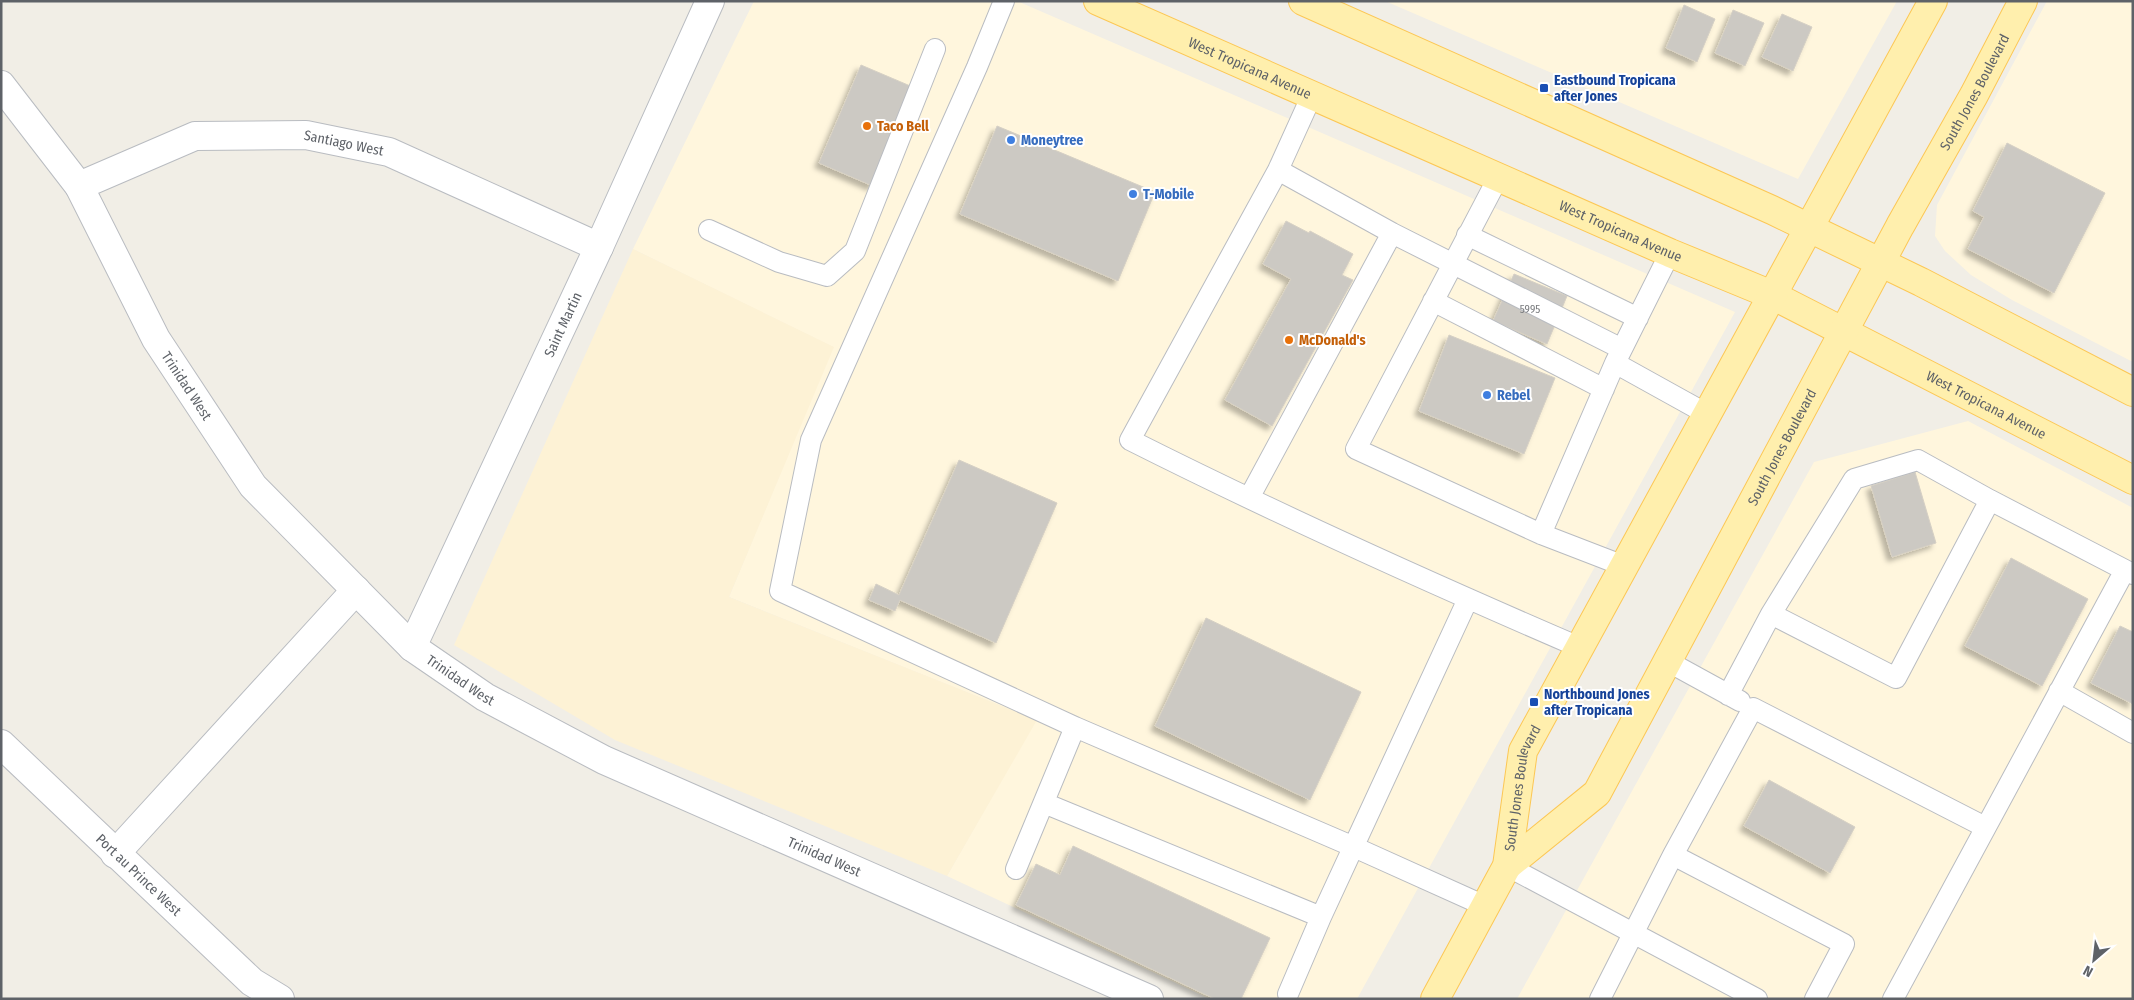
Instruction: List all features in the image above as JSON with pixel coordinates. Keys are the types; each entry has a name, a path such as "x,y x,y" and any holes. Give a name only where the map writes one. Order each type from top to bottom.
{"main road":[{"name":"West Tropicana Avenue","path":"1098,1 1499,176 1670,253 1772,295 1843,332 1883,350 2133,480"},
{"path":"1303,1 1810,228 1881,262 2133,392"},
{"name":"South Jones Boulevard","path":"1435,999 1507,866 1522,750 1933,1"},
{"name":"South Jones Boulevard","path":"1507,866 1597,793 1843,332 2023,1"}],"street":[{"name":"Saint Martin","path":"412,647 599,247 710,1"},
{"name":"Trinidad West","path":"1,85 79,186 156,340 253,486 412,647 485,697 604,760 1149,999"},
{"name":"Santiago West","path":"79,186 195,136 306,135 389,152 599,247"},
{"path":"115,854 356,590"},
{"name":"Port au Prince West","path":"3,749 252,982 280,999"}],"lane":[{"path":"1004,1 977,67 811,440 780,591 1075,727 1354,847 1485,906"},
{"path":"710,230 779,262 827,276 855,251 935,49"},
{"path":"1312,95 1278,170 1130,440 1249,498 1468,599 1579,647"},
{"path":"1278,170 1453,263 1619,356 1707,414"},
{"path":"1499,176 1356,449 1541,534 1624,566"},
{"path":"1249,498 1392,232"},
{"path":"1467,236 1638,318"},
{"path":"1541,534 1619,356 1670,253"},
{"path":"1433,301 1604,389"},
{"path":"1728,694 1771,614 1854,479 1918,460 1990,500 2129,572 2059,691 1893,999"},
{"path":"1771,614 1896,678 1990,500"},
{"path":"1288,994 1321,917 1468,599"},
{"path":"1667,661 1753,708 1985,827"},
{"path":"2059,691 2133,732"},
{"path":"1600,999 1673,855 1753,708"},
{"path":"1016,869 1075,727"},
{"path":"1044,803 1321,917"},
{"path":"1673,855 1844,944 1815,999"},
{"path":"1507,866 1757,999"}],"shaded area":[{"path":"754,1 1017,1 1735,312 1357,999 1210,999 947,876 1036,720 729,597 833,347 633,249"},
{"path":"1385,1 1897,1 1798,179"},
{"path":"2047,1 2133,1 2133,362 2012,300 1971,275 1945,251 1935,236 1937,205"},
{"path":"1968,421 2133,508 2133,999 1517,999 1814,462"}],"sand":[{"path":"633,249 834,347 729,597 1037,720 947,876 615,740 454,645"}],"building":[{"path":"1684,5 1715,19 1697,62 1666,48"},
{"path":"1733,10 1764,23 1745,66 1715,53"},
{"path":"1782,14 1812,27 1793,71 1762,57"},
{"name":"Taco Bell","path":"861,65 915,88 873,186 819,163"},
{"path":"997,126 1155,192 1118,281 960,214"},
{"path":"2007,143 2105,193 2054,293 1968,249 1984,217 1973,211"},
{"name":"McDonald's","path":"1286,221 1309,233 1310,231 1353,254 1342,275 1353,280 1272,426 1225,400 1291,279 1263,264"},
{"path":"1514,274 1567,296 1547,344 1493,321"},
{"name":"Rebel","path":"1449,335 1555,378 1524,454 1419,411"},
{"path":"959,460 1057,503 996,643 900,600 895,611 869,600 876,584 899,595"},
{"path":"1915,472 1936,543 1892,557 1871,486"},
{"path":"2011,558 2088,599 2042,686 1965,646"},
{"path":"1206,618 1361,692 1310,800 1155,726"},
{"path":"2120,626 2133,632 2133,704 2091,683"},
{"path":"1769,780 1855,827 1830,873 1744,826"},
{"path":"1073,846 1270,938 1241,999 1215,999 1016,905 1036,864 1060,875"}],"place":[{"name":"Eastbound Tropicana after Jones","path":"1544,88"},
{"name":"Taco Bell","path":"867,126"},
{"name":"Moneytree","path":"1011,140"},
{"name":"T-Mobile","path":"1133,194"},
{"name":"McDonald's","path":"1289,340"},
{"name":"Rebel","path":"1487,395"},
{"name":"Northbound Jones after Tropicana","path":"1534,702"}]}
